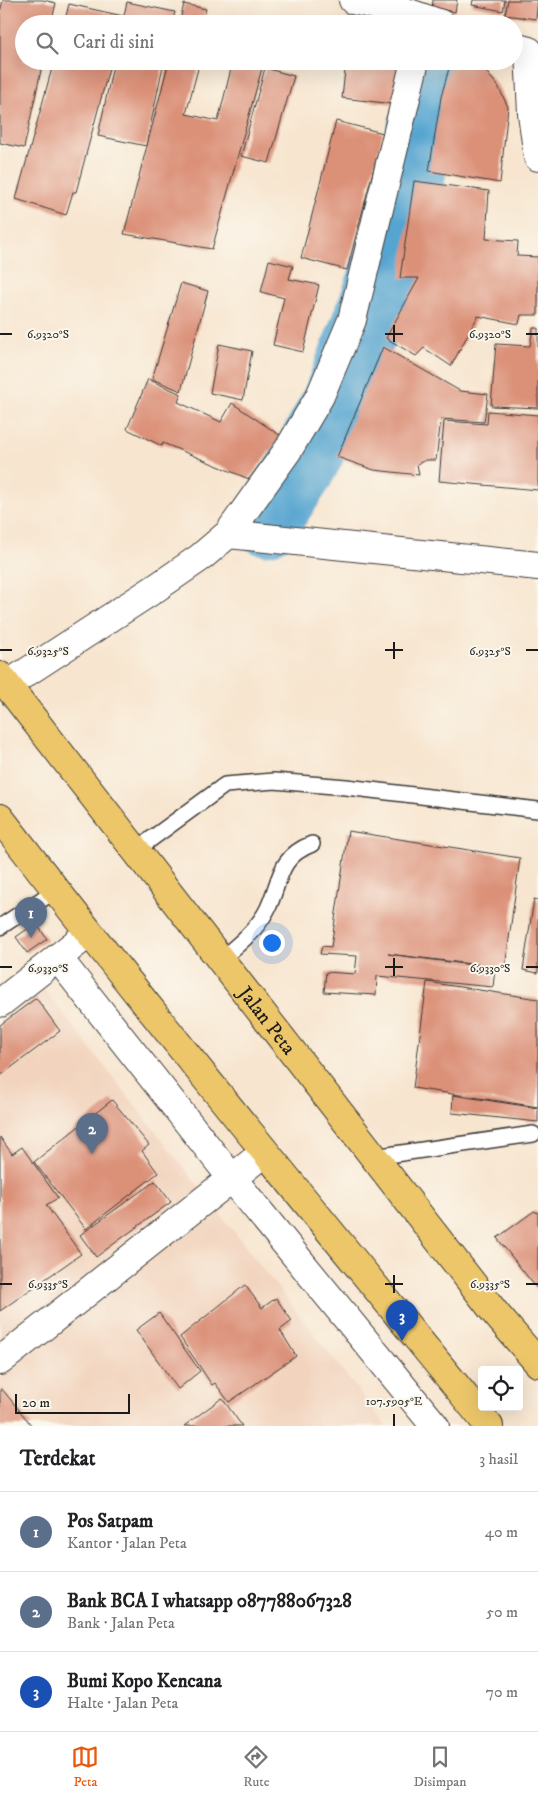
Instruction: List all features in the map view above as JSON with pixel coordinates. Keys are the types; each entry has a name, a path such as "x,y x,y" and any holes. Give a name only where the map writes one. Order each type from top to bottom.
{"main road":[{"name":"Jalan Peta","path":"4,680 496,1314 538,1362"},
{"path":"0,818 89,933 265,1152 489,1426"}],"street":[{"path":"354,0 415,15"},
{"path":"527,50 538,156"},
{"path":"4,680 156,588 202,557 228,534 288,450 320,396 352,320 413,70"},
{"path":"228,534 538,566"},
{"path":"0,1003 89,933"},
{"path":"58,958 231,1177 435,1426"},
{"path":"0,1361 265,1152"}],"lane":[{"path":"136,850 225,785 274,781 346,787 538,810"},
{"path":"220,960 249,935 268,909 276,882 286,863 298,849 312,844"},
{"path":"0,927 56,890"},
{"path":"374,1157 533,1134"}],"shaded area":[{"path":"36,979 386,1426 0,1426 0,1009"}],"building":[{"path":"3,0 43,0 56,3 53,15 15,15 15,70 41,70 24,148 0,143 0,12"},
{"path":"433,0 457,0 455,12 432,8"},
{"path":"473,0 505,0 503,11 472,5"},
{"path":"508,0 538,0 536,19 523,17 523,15 505,15"},
{"path":"127,2 175,12 174,15 124,15"},
{"path":"69,4 118,15 66,15"},
{"path":"184,4 206,9 204,15 181,15"},
{"path":"52,70 109,70 76,192 73,192 66,215 16,199"},
{"path":"112,70 162,70 146,146 98,136"},
{"path":"167,70 198,70 186,114 218,121 231,70 262,70 212,249 124,234"},
{"path":"264,70 272,70 294,76 269,163 241,156"},
{"path":"345,70 406,70 402,105 342,98"},
{"path":"448,70 485,70 498,86 508,107 500,183 429,171 441,97"},
{"path":"336,121 383,133 347,270 301,258"},
{"path":"414,181 489,191 486,239 518,241 517,256 538,257 538,315 521,315 519,324 478,316 451,366 424,348 416,356 386,338 419,278 400,278"},
{"path":"269,260 293,266 289,279 319,285 303,352 273,345 284,298 261,292"},
{"path":"181,283 208,291 181,391 152,379"},
{"path":"533,328 538,328 538,408 491,406 496,344 530,346"},
{"path":"219,344 252,351 243,400 210,393"},
{"path":"383,347 460,391 488,394 484,422 441,419 436,460 426,460 417,464 419,475 374,470 337,457"},
{"path":"148,379 181,394 178,402 221,422 232,403 281,436 249,479 163,443 162,446 127,429"},
{"path":"488,411 538,415 538,490 439,481 444,421 487,424"},
{"path":"348,831 520,858 505,968 388,954 495,968 493,987 377,976 376,995 324,992 326,972 355,974 357,956 320,954 322,946 331,947"},
{"path":"534,899 538,900 538,973 523,970"},
{"path":"36,923 47,939 27,953 16,937"},
{"path":"427,982 538,999 538,1107 413,1088"},
{"path":"36,998 60,1031 0,1076 0,1025"},
{"path":"453,1095 538,1108 538,1122 452,1113"},
{"path":"112,1100 149,1145 142,1151 158,1173 86,1229 34,1162"},
{"path":"0,1137 12,1154 22,1147 58,1198 46,1205 81,1254 0,1311"},
{"path":"155,1181 171,1202 96,1257 80,1235"},
{"path":"534,1211 538,1213 538,1290 497,1238"},
{"path":"245,1285 262,1308 276,1298 292,1321 280,1330 296,1356 229,1402 215,1383 212,1385 180,1337"},
{"path":"159,1313 200,1371 178,1389 136,1330"},
{"path":"2,1389 32,1426 0,1426 0,1390"},
{"path":"222,1398 242,1426 184,1426"}],"waterway":[{"path":"266,521 299,472 336,402 381,284 396,235 432,88 434,70"}],"place":[{"name":"Pos Satpam","path":"31,938"},
{"name":"Bank BCA I whatsapp 087788067328","path":"92,1154"},
{"name":"Bumi Kopo Kencana","path":"402,1341"}]}
